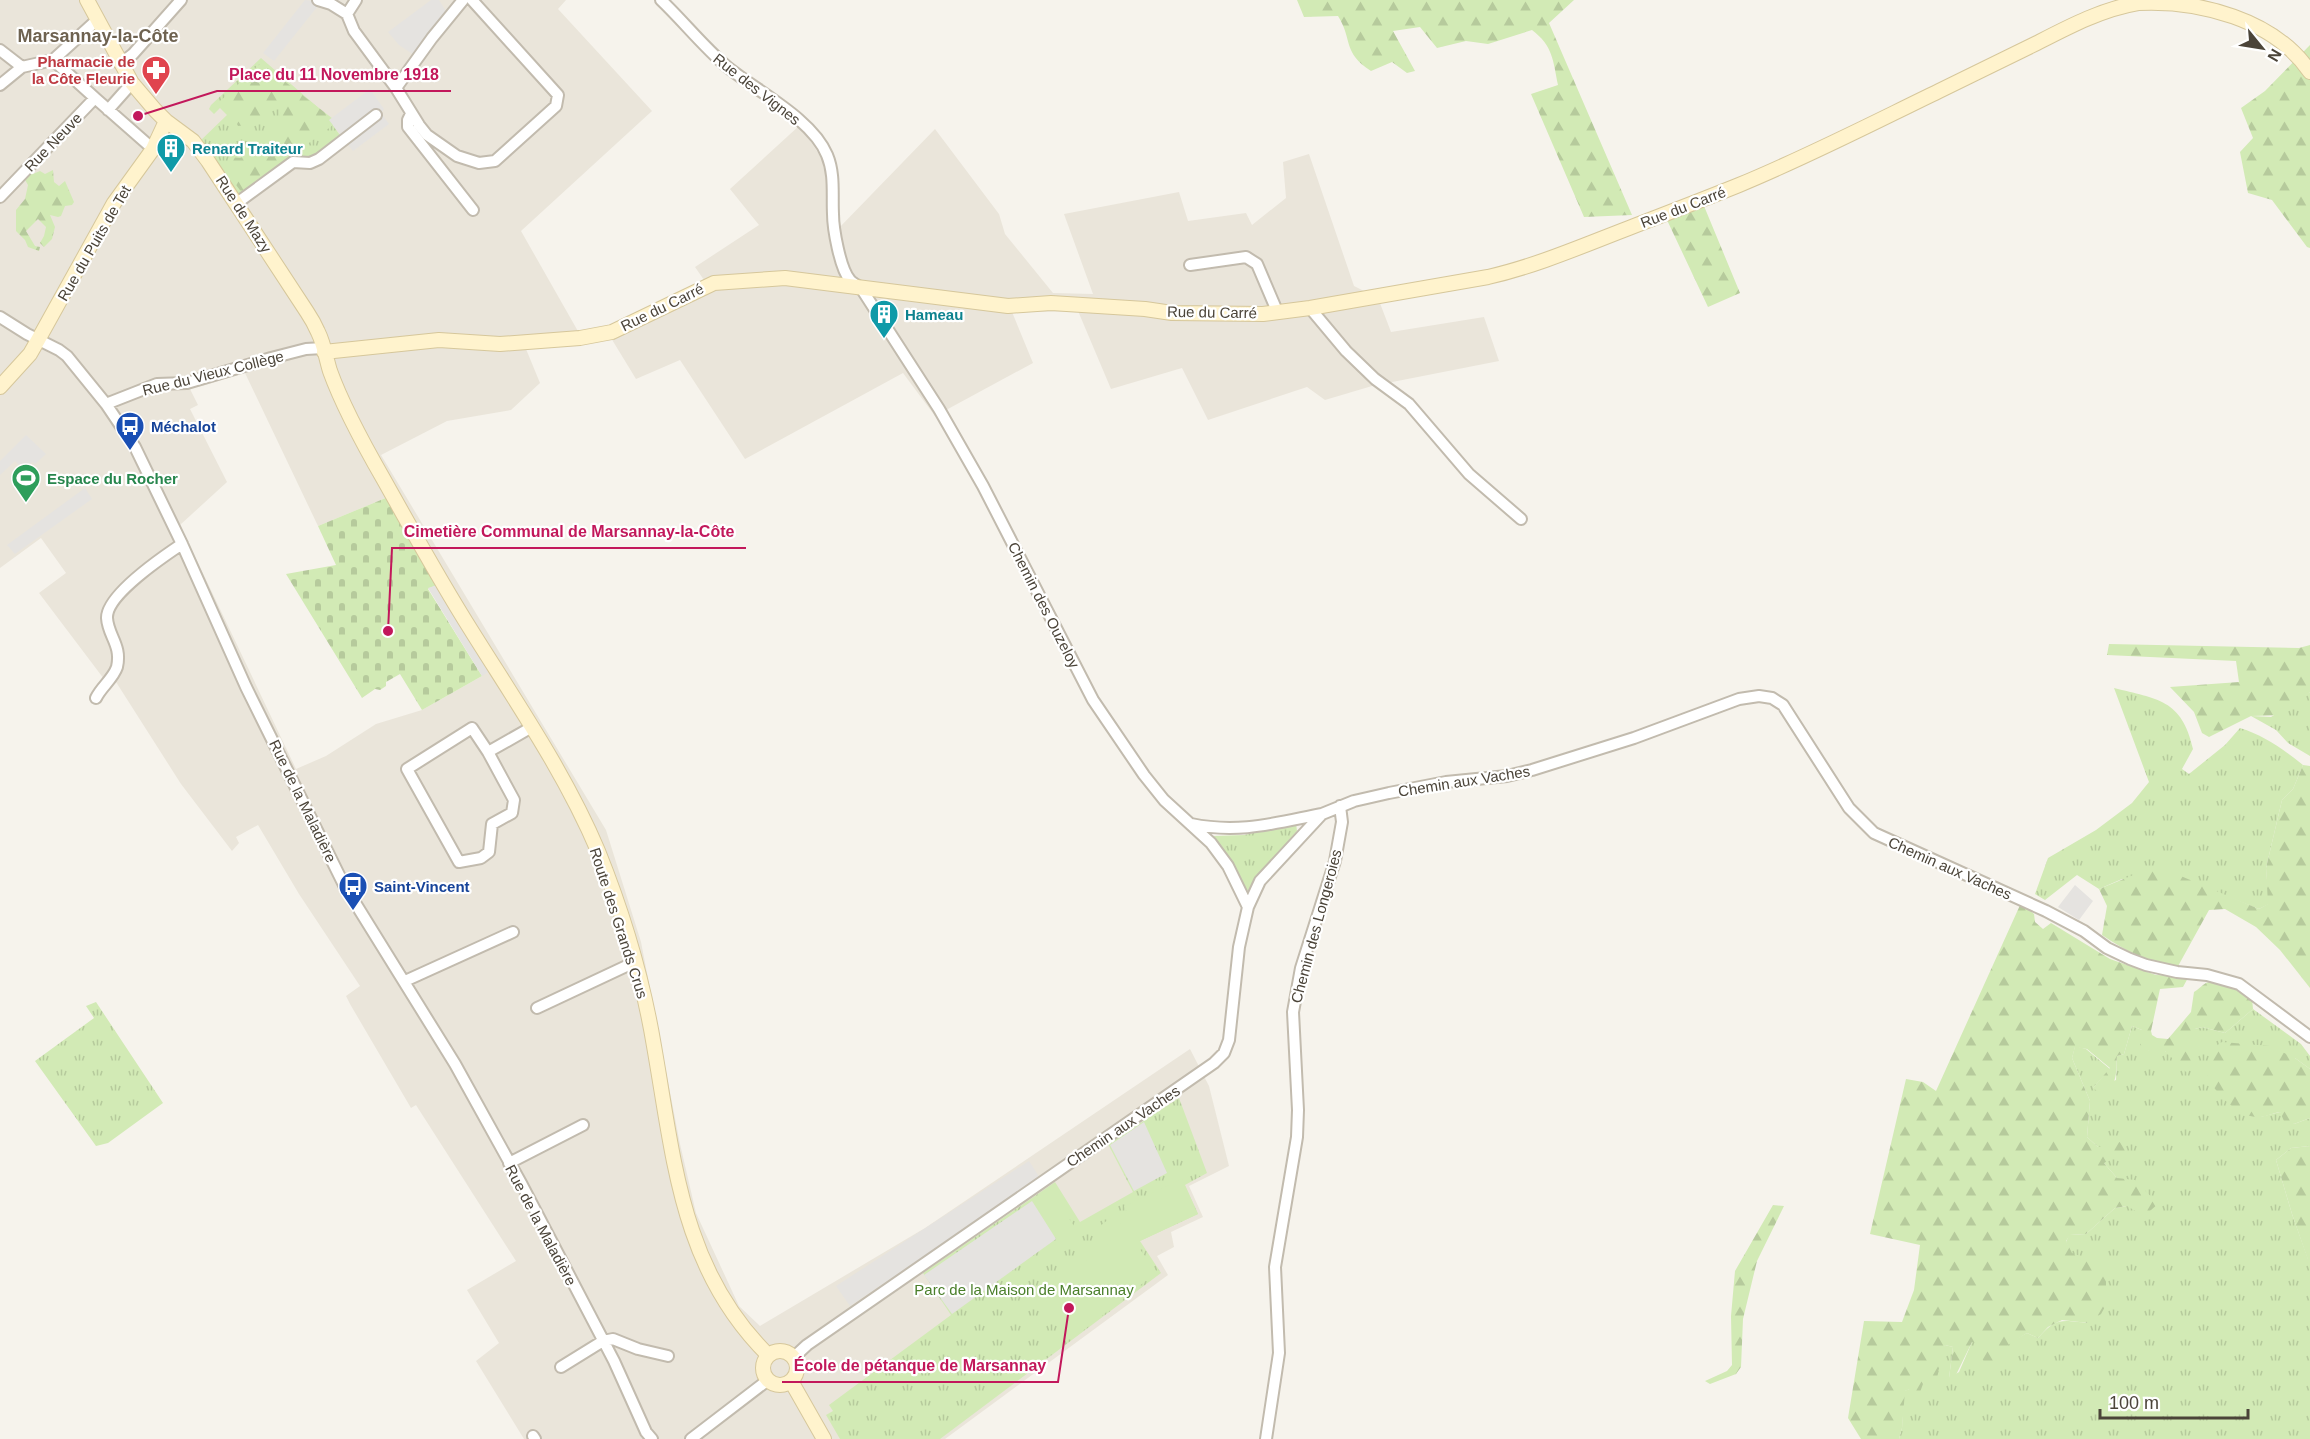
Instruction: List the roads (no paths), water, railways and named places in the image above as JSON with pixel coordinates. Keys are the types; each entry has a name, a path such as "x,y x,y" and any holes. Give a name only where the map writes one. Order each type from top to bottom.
{"main road":[{"name":"Rue de Mazy","path":"87,0 132,83 166,121 194,141 237,203 319,332 324,350"},
{"name":"Rue du Carré","path":"324,350 439,340 500,344 580,338 612,332 714,283 785,278 1008,306 1051,303 1172,313 1263,314 1310,308 1488,277 1514,271 1566,252 1792,162 2061,31 2092,17 2138,3 2210,3 2257,25 2291,50 2310,72"},
{"name":"Rue du Puits de Tet","path":"0,387 30,354 114,203 153,149 166,121"},
{"name":"Route des Grands Crus","path":"324,350 331,372 380,473 452,600 558,770 597,850 635,962 654,1045 675,1173 685,1211 703,1258 723,1297 736,1319 768,1355"},
{"path":"782,1351 793,1358 797,1369 791,1381 778,1385 768,1380 763,1371 763,1365 768,1355 782,1351"},
{"path":"791,1381 824,1439"}],"street":[{"path":"120,64 133,54 181,0"},
{"path":"318,0 331,4 347,14 354,31 427,135 458,156 478,163 495,161 556,106 558,95 472,0"},
{"path":"347,14 356,0"},
{"path":"396,88 463,0"},
{"name":"Rue des Vignes","path":"661,0 702,44 728,67 806,126 824,149 828,156 831,174 832,216 836,239 848,279 861,288"},
{"path":"0,85 22,67 53,60 97,20"},
{"path":"0,50 22,67"},
{"path":"53,60 153,149"},
{"path":"108,110 132,83"},
{"name":"Rue Neuve","path":"0,197 95,98"},
{"path":"411,114 408,127 473,210"},
{"path":"237,203 293,162 310,163 319,159 376,115"},
{"path":"1190,265 1246,257 1257,264 1277,311"},
{"name":"Chemin des Ouzeloy","path":"861,288 939,409 983,486 1093,700 1143,775 1164,800 1210,843 1228,866 1248,907"},
{"path":"1310,308 1346,351 1375,379 1409,404 1468,474 1521,519"},
{"name":"Rue de la Maladière","path":"0,317 67,356 106,404 135,447 182,544 246,687 345,885 455,1064 603,1341 648,1437"},
{"name":"Rue du Vieux Collège","path":"106,404 157,384 187,382 306,349 324,350"},
{"path":"96,698 115,672 117,665 116,642 107,617 110,607 123,590 147,568 182,544"},
{"name":"Chemin aux Vaches","path":"793,1358 807,1345 924,1263 1215,1063 1224,1053 1229,1040 1239,947 1248,907 1260,881 1322,814 1340,806 1389,793 1446,782 1507,776 1532,770 1634,738 1739,699 1759,696 1772,698 1784,705 1844,801 1874,832 1907,849 2046,910 2084,931 2107,948 2130,959 2146,965 2177,972 2207,975 2240,984 2310,1037"},
{"path":"488,752 532,727"},
{"path":"472,728 488,752 514,800 512,813 492,824 489,852 481,858 459,862 407,769 472,728"},
{"name":"Chemin des Longeroies","path":"1266,1439 1279,1353 1275,1267 1297,1137 1298,1110 1293,1012 1301,968 1335,861 1342,822 1340,806"},
{"path":"1191,824 1214,829 1236,830 1322,814"},
{"path":"405,981 513,932"},
{"path":"537,1008 635,962"},
{"path":"509,1163 583,1125"},
{"path":"561,1368 603,1341 613,1339 638,1349 668,1356"},
{"path":"691,1439 768,1380"}],"place":[{"name":"Pharmacie de la Côte Fleurie","path":"156,96"},
{"name":"Place du 11 Novembre 1918","path":"138,116"},
{"name":"Renard Traiteur","path":"171,174"},
{"name":"Hameau","path":"884,340"},
{"name":"Méchalot","path":"130,452"},
{"name":"Espace du Rocher","path":"26,504"},
{"name":"Cimetière Communal de Marsannay-la-Côte","path":"388,631"},
{"name":"Saint-Vincent","path":"353,912"},
{"name":"École de pétanque de Marsannay","path":"1069,1308"}],"district":[{"name":"Marsannay-la-Côte","path":"98,36"}],"park label":[{"name":"Parc de la Maison de Marsannay","path":"1024,1289"}]}
